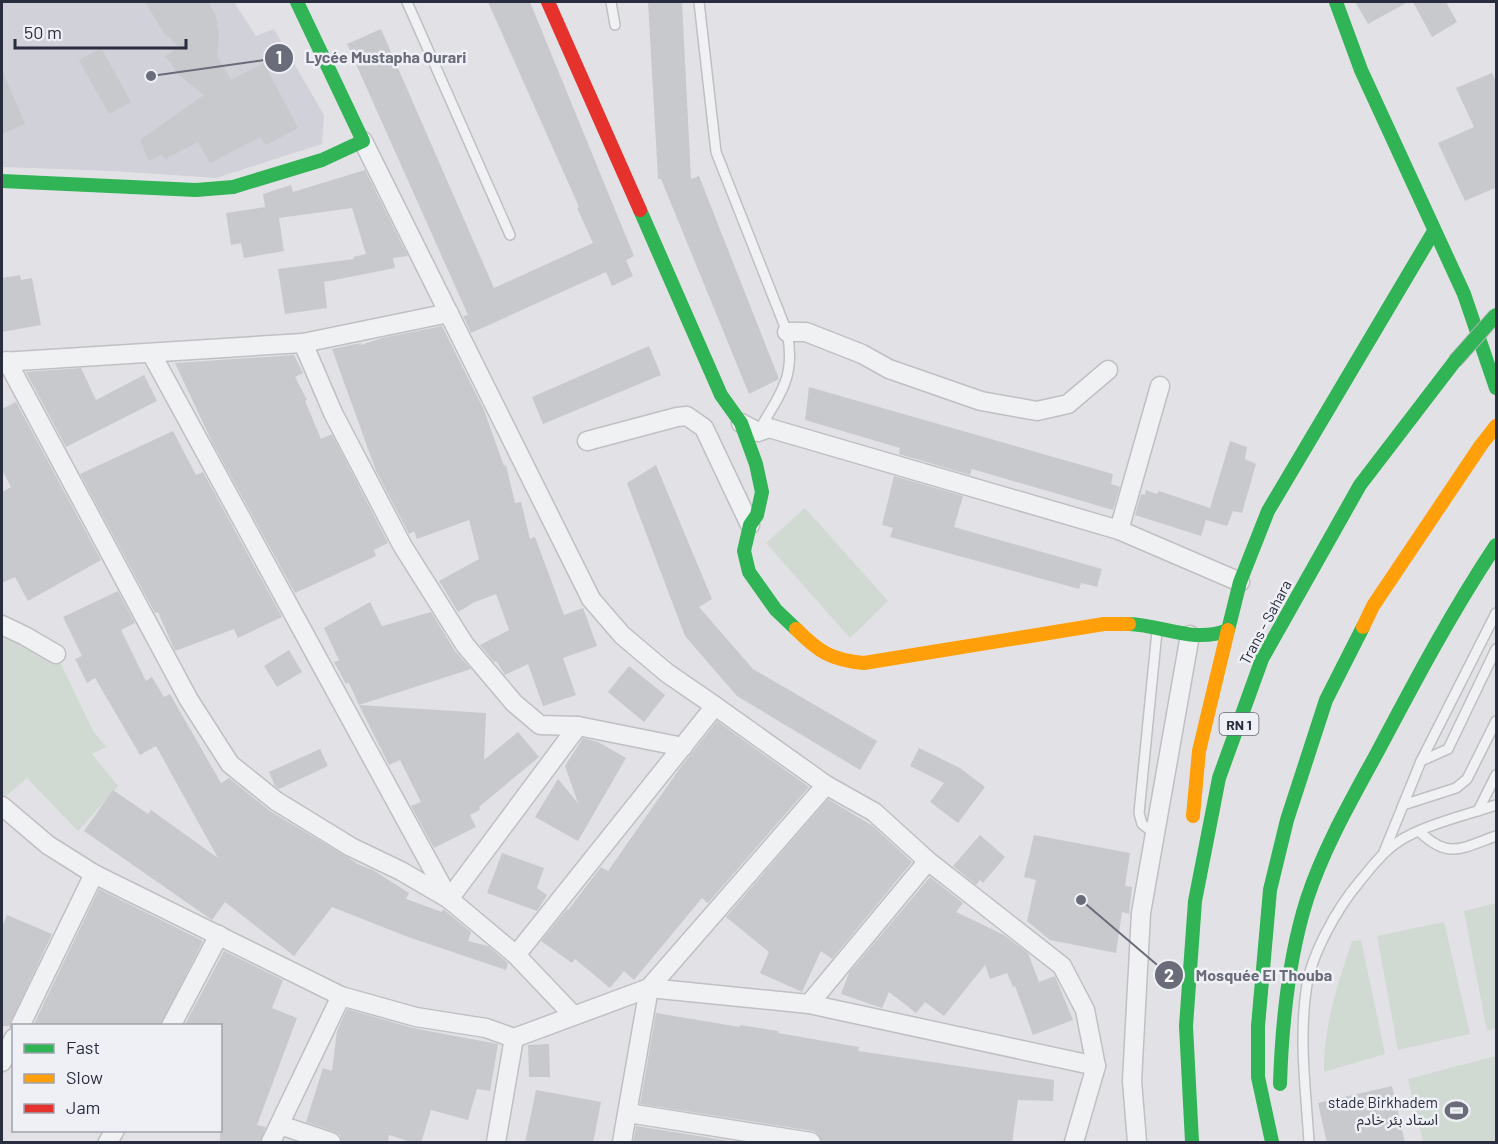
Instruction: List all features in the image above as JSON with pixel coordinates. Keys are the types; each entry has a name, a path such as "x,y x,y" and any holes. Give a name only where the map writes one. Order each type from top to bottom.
{"main road":[{"path":"2,181 196,190 233,187 322,160 363,141 297,2"},
{"path":"548,2 721,395 741,423 756,464 762,492 757,515 750,525 744,551 749,572 776,610 814,647 841,661 864,663 894,660 1104,624 1137,624 1208,637 1228,630"},
{"path":"1336,2 1361,70 1464,294 1497,388"},
{"path":"1191,832 1199,751 1228,630 1240,582 1268,511 1434,231"},
{"name":"Trans - Sahara","path":"1192,1143 1186,1026 1195,901 1219,778 1262,659 1360,485 1455,361 1497,315"},
{"path":"1272,1143 1258,1077 1258,1026 1270,890 1287,820 1326,700 1373,606 1481,445 1497,426"},
{"path":"1279,1143 1281,1040 1289,979 1301,920 1327,848 1436,641 1477,573 1497,545"},
{"path":"1191,855 1195,901"}],"street":[{"path":"363,141 591,599 622,635 667,673 826,785 874,812 928,861 1062,966 1085,1010 1096,1066 1074,1143"},
{"path":"449,313 303,343 4,362 189,700 230,764 276,801 351,847 401,871 449,899 516,956 573,1015"},
{"path":"787,332 806,332 862,354 889,369 981,401 1037,411 1068,404 1107,370"},
{"path":"303,343 333,413 402,545 465,645 514,703 540,725 578,726 683,747"},
{"path":"151,353 449,899"},
{"path":"1119,530 1160,386"},
{"path":"587,441 687,416 704,428 750,525"},
{"path":"741,423 758,432 769,428 1119,530 1240,582"},
{"path":"2,625 56,654"},
{"path":"1137,1143 1132,1081 1141,913 1191,635"},
{"path":"516,956 715,706"},
{"path":"449,899 578,726"},
{"path":"622,1143 649,988 826,785"},
{"path":"2,806 48,845 94,874 341,996 416,1017 486,1028 514,1038 649,988 809,1004 1096,1066"},
{"path":"809,1004 928,861"},
{"path":"21,1024 94,874"},
{"path":"172,1024 219,935"},
{"path":"271,1143 341,996"},
{"path":"496,1143 514,1038"},
{"path":"2,1062 12,1042"},
{"path":"628,1113 811,1143"},
{"path":"280,1125 331,1143"}],"lane":[{"path":"407,2 510,235"},
{"path":"611,2 615,25"},
{"path":"699,2 716,152 787,332 791,352 789,375 758,432"},
{"path":"1384,852 1421,761 1497,613"},
{"path":"1155,834 1142,824 1139,813 1158,628"},
{"path":"1421,761 1448,749 1497,649"},
{"path":"1402,805 1456,788 1467,779 1497,721"},
{"path":"1478,812 1497,775"},
{"path":"1310,1143 1302,1052 1306,990 1320,946 1337,912 1384,852 1409,835 1497,805"},
{"path":"1419,831 1431,843 1443,849 1457,849 1497,836"}],"shaded area":[{"path":"2,2 234,2 256,36 274,29 324,115 322,144 216,178 2,167"},
{"path":"805,508 888,601 850,638 766,543"},
{"path":"2,625 56,654 93,731 106,747 92,754 118,786 78,831 27,778 4,798 2,796"},
{"path":"1496,903 1496,1028 1487,1031 1464,911"},
{"path":"1444,922 1470,1034 1398,1050 1377,936"},
{"path":"1361,940 1385,1054 1324,1072 1326,1037 1337,990 1352,941"},
{"name":"stade Birkhadem استاد بئر خادم","path":"1496,1056 1496,1142 1423,1142 1408,1079"}],"building":[{"path":"145,2 208,2 216,16 219,36 217,56 231,80 264,63 298,128 266,145 260,137 210,163 198,142 165,159 161,154 149,161 140,140 204,95 180,76 165,56 179,47 164,33"},
{"path":"488,2 530,2 634,256 626,260 633,276 612,286 606,272 471,333 463,316 468,315 347,44 381,29 494,288 593,243"},
{"path":"648,2 682,2 691,179 699,176 779,379 749,394 661,179 658,179"},
{"path":"1355,2 1408,2 1368,24"},
{"path":"1413,2 1446,2 1457,22 1432,37"},
{"path":"101,48 131,102 109,114 79,60"},
{"path":"2,70 25,124 2,134"},
{"path":"1492,73 1497,83 1497,187 1465,201 1438,143 1474,127 1456,88"},
{"path":"365,170 408,256 393,258 395,268 324,282 327,308 285,314 278,269 354,259 353,257 366,254 352,208 279,218 284,251 244,258 241,243 231,245 226,213 265,207 263,194 291,185 293,192"},
{"path":"20,275 21,280 32,278 41,325 2,332 2,278"},
{"path":"442,326 484,410 504,466 506,465 515,503 521,502 530,539 535,537 564,615 583,608 597,646 563,658 576,695 543,706 528,664 505,675 496,661 494,662 480,645 509,630 496,594 458,612 439,581 479,559 469,520 417,539 414,531 409,534 376,471 332,349 361,343 361,345 382,338"},
{"path":"649,346 661,375 543,424 532,397"},
{"path":"294,355 303,373 295,377 307,400 305,401 321,439 332,434 388,543 374,550 376,556 295,593 212,442 175,363"},
{"path":"81,368 96,400 144,375 157,401 66,447 26,372"},
{"path":"809,387 1113,474 1111,484 1120,487 1113,510 972,469 970,475 899,454 900,448 805,420"},
{"path":"16,402 101,560 28,601 15,577 2,583 2,492 11,487 2,470 2,409"},
{"path":"173,431 196,475 203,472 282,617 238,638 234,629 175,651 158,612 155,613 80,474"},
{"path":"1230,441 1247,447 1245,459 1256,464 1242,513 1233,511 1227,526 1206,520 1201,536 1135,515 1141,494 1145,495 1146,490 1157,494 1159,491 1210,508"},
{"path":"656,465 712,599 699,607 753,669 877,741 860,770 737,696 685,636 627,483"},
{"path":"894,476 963,496 954,527 1102,569 1097,587 1081,583 1079,589 890,537 893,528 882,525"},
{"path":"118,591 135,623 121,630 146,681 152,677 164,697 170,694 221,783 229,778 270,811 409,893 406,899 442,912 443,909 471,932 468,941 488,946 508,963 506,970 408,937 332,907 294,956 225,902 212,920 84,831 113,790 148,814 151,810 218,858 156,746 140,755 95,678 87,683 75,659 82,656 63,617"},
{"path":"370,602 382,626 431,612 455,651 471,669 359,705 349,683 346,684 334,662 339,660 324,628"},
{"path":"289,650 302,672 277,687 264,666"},
{"path":"629,666 665,695 644,722 608,692"},
{"path":"359,705 486,713 484,760 518,732 539,757 479,807 480,810 470,815 476,827 434,848 411,806 421,802 400,760 389,765"},
{"path":"717,721 809,787 708,903 702,898 634,980 624,971 610,988 575,959 572,963 541,941 601,867 608,871 680,768"},
{"path":"583,738 598,742 626,758 578,841 535,817 558,779 578,803 565,766"},
{"path":"919,748 960,768 985,787 958,823 930,802 944,783 910,766"},
{"path":"320,749 328,766 279,789 275,786 269,772"},
{"path":"828,799 873,826 912,862 832,959 821,951 802,992 760,973 769,952 726,917"},
{"path":"980,835 1005,857 983,883 980,880 976,885 953,866"},
{"path":"1034,835 1130,853 1125,886 1132,887 1129,914 1122,912 1116,953 1050,940 1027,921 1036,880 1024,877"},
{"path":"502,853 544,868 537,888 547,895 537,911 487,893"},
{"path":"930,877 963,903 956,912 1004,935 1028,953 1039,982 1055,976 1073,1020 1033,1035 1015,986 1013,987 1007,973 990,979 985,965 944,1016 925,1002 916,1013 889,992 882,1008 841,994 849,973"},
{"path":"99,889 203,941 161,1024 34,1024"},
{"path":"7,915 52,934 9,1026 2,1026 2,927"},
{"path":"224,951 283,980 272,1008 297,1018 257,1125 266,1127 260,1143 220,1143 220,1132 222,1132 222,1024 185,1024"},
{"path":"347,1009 413,1028 498,1044 490,1091 477,1089 468,1120 431,1110 421,1143 389,1135 388,1143 342,1143 340,1135 335,1132 306,1122 323,1068 332,1071 337,1031"},
{"path":"656,1013 778,1031 778,1033 859,1047 858,1051 1054,1080 1053,1101 1018,1100 1012,1143 826,1143 822,1142 818,1134 813,1131 640,1104"},
{"path":"549,1044 550,1077 529,1077 528,1045"},
{"path":"1392,1086 1405,1143 1327,1143 1318,1103"},
{"path":"536,1090 601,1102 593,1143 525,1143"},
{"path":"636,1126 736,1142 736,1143 633,1143"}],"traffic: fast":[{"path":"2,181 196,190 233,187 322,160 363,141 297,2"},
{"path":"1336,2 1361,70 1464,294 1496,388"},
{"path":"640,210 721,395 741,423 756,464 762,492 757,515 750,525 744,551 749,572 776,610 796,629"},
{"path":"1129,624 1191,635 1215,634 1228,630 1240,582 1268,511 1434,231"},
{"path":"1455,361 1496,315"},
{"path":"1192,1142 1186,1026 1195,901 1219,778 1262,659 1360,485 1455,361"},
{"path":"1280,1084 1284,1014 1291,968 1300,922 1314,880 1339,824 1420,672 1496,545"},
{"path":"1272,1142 1258,1077 1258,1026 1270,890 1287,820 1326,700 1363,627"}],"traffic: slow":[{"path":"1363,627 1373,606 1496,426"},
{"path":"796,629 826,654 843,660 864,663 1104,624 1129,624"},
{"path":"1193,816 1199,751 1228,630"}],"traffic: jam":[{"path":"548,2 640,210"}],"place":[{"name":"Lycée Mustapha Ourari","path":"151,76"},
{"name":"Mosquée El Thouba","path":"1081,900"},
{"name":"stade Birkhadem استاد بئر خادم","path":"1456,1111"}]}
